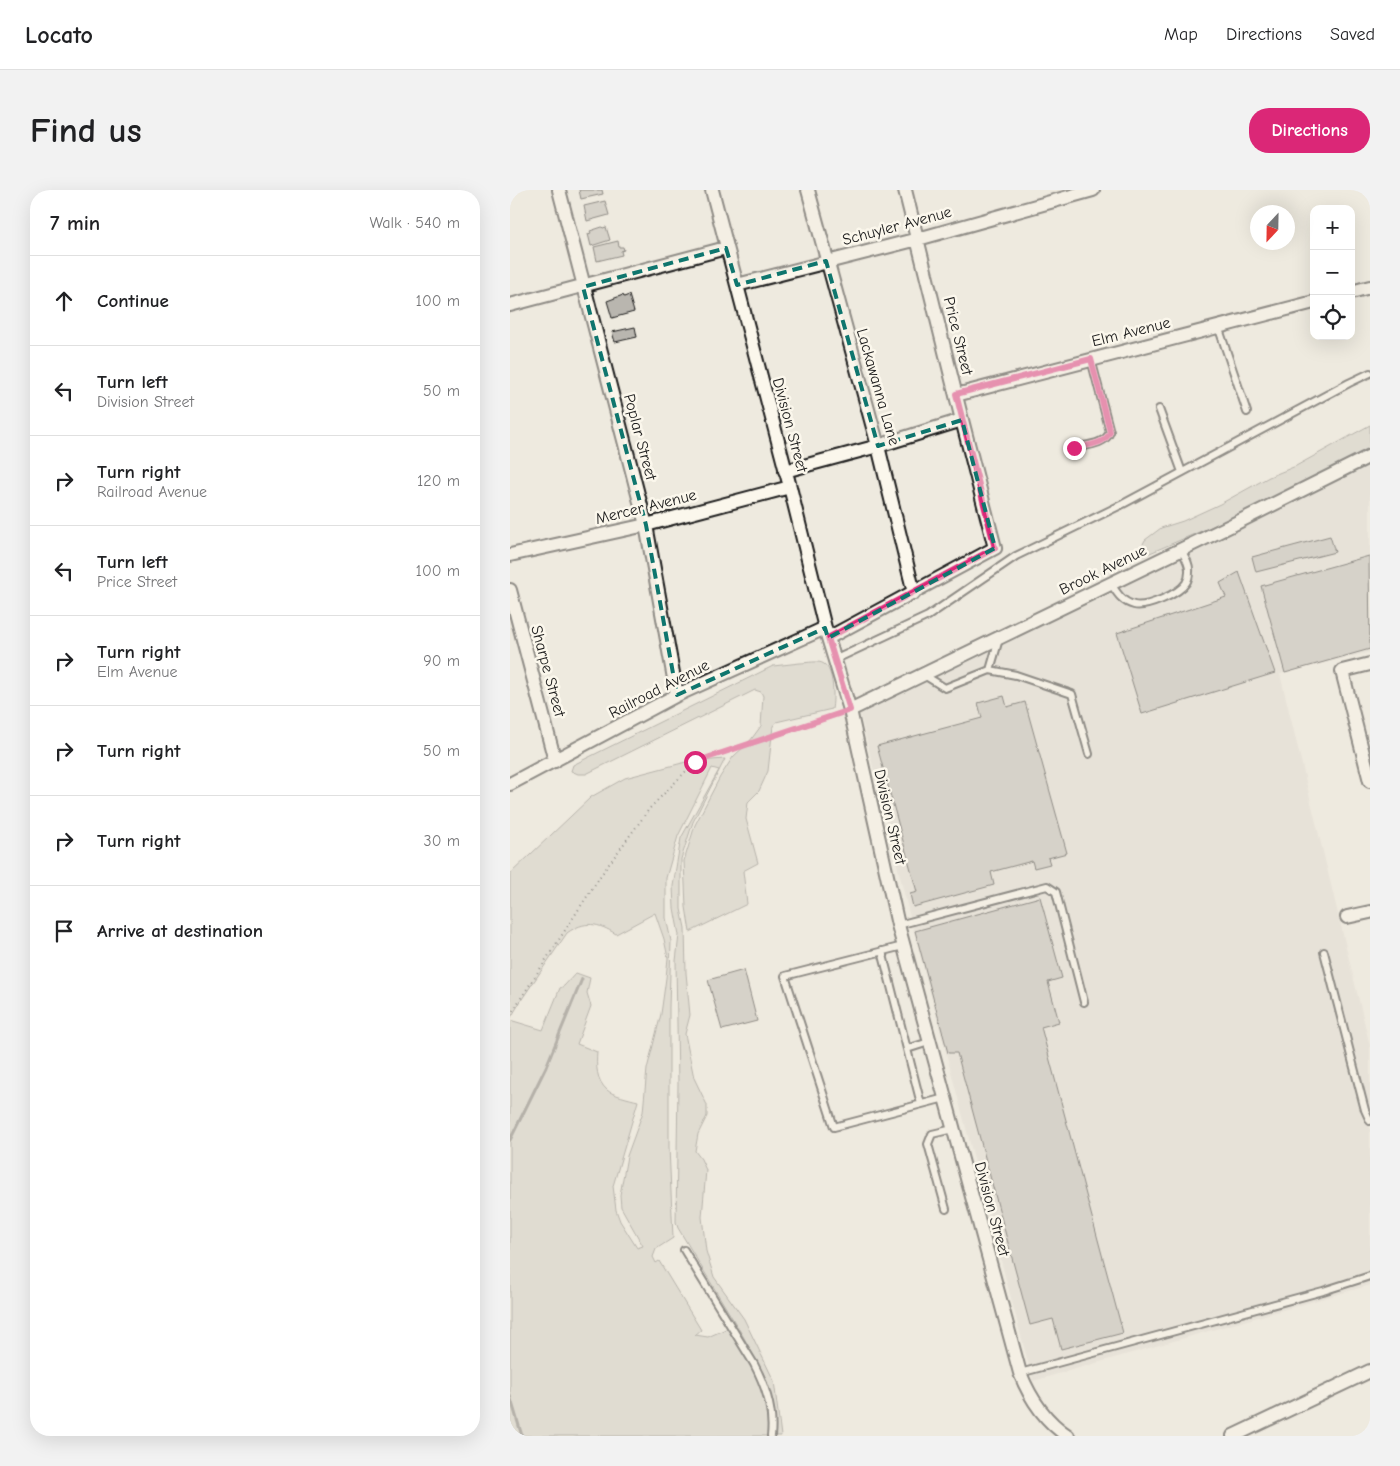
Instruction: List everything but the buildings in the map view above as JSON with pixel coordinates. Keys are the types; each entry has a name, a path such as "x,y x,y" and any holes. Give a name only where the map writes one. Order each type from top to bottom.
{"street":[{"name":"Poplar Street","path":"559,190 646,525 677,695"},
{"name":"Division Street","path":"712,190 790,487 826,633 850,710 903,946 1020,1373 1028,1393 1045,1415 1068,1436"},
{"name":"Lackawanna Lane","path":"808,190 878,446 914,593"},
{"name":"Price Street","path":"905,190 995,548"},
{"name":"Schuyler Avenue","path":"737,285 918,239 1077,192 1093,190"},
{"path":"510,305 726,248"},
{"path":"1355,291 1370,287"},
{"name":"Elm Avenue","path":"956,394 1310,303"},
{"path":"786,472 962,420"},
{"name":"Brook Avenue","path":"850,710 1181,550 1370,456"},
{"name":"Mercer Avenue","path":"510,555 646,525 790,487"},
{"name":"Railroad Avenue","path":"510,784 677,695 826,633 914,593 995,548"},
{"name":"Sharpe Street","path":"510,590 554,761"},
{"path":"1370,664 1342,670 1370,781"},
{"path":"1347,917 1370,912"},
{"path":"1233,1436 1370,1371"}],"lane":[{"path":"1218,326 1247,412"},
{"path":"1074,448 1101,442 1106,439 1110,432 1091,359"},
{"path":"834,660 928,616 1016,556 1182,472 1370,373"},
{"path":"1160,409 1182,472"},
{"path":"1111,584 1118,596 1127,602 1134,605 1154,603 1181,589 1186,584 1190,570 1181,550"},
{"path":"990,670 1000,638"},
{"path":"924,674 945,688 990,670 1016,675 1072,694 1089,754"},
{"path":"898,925 1048,886 1056,892 1084,1002"},
{"path":"903,946 785,976 834,1127 944,1098"},
{"path":"882,951 921,1104"},
{"path":"1324,952 1365,1110 1370,1121"},
{"path":"907,1049 929,1042"},
{"path":"946,1209 928,1144 932,1134 953,1129"},
{"path":"684,1250 764,1382 772,1430 771,1436"},
{"path":"1020,1373 1323,1291 1370,1276"}],"path":[{"path":"510,1015 602,875 650,808 695,762 850,710"}],"highlighted area":[{"path":"726,248 737,285 826,261 878,446 962,420 995,548 828,638 825,628 677,695 646,525 583,287"}],"shaded area":[{"path":"1370,425 1370,450 1234,519 1220,523 1143,556 1141,548 1145,540 1161,528 1183,521 1220,504 1269,477 1296,466"},
{"path":"1370,465 1370,652 1280,674 1370,1046 1370,1285 1033,1381 909,913 860,714"},
{"path":"813,662 824,664 830,672 833,699 832,709 776,722 773,726 768,771 759,791 748,802 746,819 758,863 743,871 747,904 690,932 686,907 684,861 695,825 720,777 733,757 750,741 761,726 763,696 761,692 755,690 586,774 578,774 571,771 573,765 773,666"},
{"path":"725,759 693,822 681,859 681,909 685,928 686,973 690,1015 685,1034 694,1078 707,1105 707,1116 698,1134 695,1151 706,1170 702,1217 706,1251 714,1277 744,1319 774,1381 781,1436 774,1436 773,1416 766,1378 676,1222 678,1084 676,961 679,935 674,908 673,886 681,838 719,770 712,768 678,836 666,878 666,918 671,941 669,1147 673,1238 656,1249 653,1257 656,1263 659,1261 701,1330 695,1335 708,1337 728,1328 762,1385 770,1428 769,1436 510,1436 510,1020 543,1030 560,988 576,973 590,978 587,993 591,1006 577,1044 597,1052 599,1077 603,1086 609,1092 638,1101 613,1186 616,1210 620,1221 637,1248 643,1246 621,1207 620,1195 627,1156 643,1112 647,1069 661,1014 668,958 655,913 616,934 597,925 580,926 567,933 510,1019 510,874 591,797 625,778 686,762"}],"waterway":[{"path":"510,1140 546,1067 582,979"},
{"path":"510,1396 522,1436"}],"route":[{"path":"695,762 850,710 828,638 995,548 956,394 1091,359 1110,426 1110,432 1109,436 1101,442 1074,448"}]}
